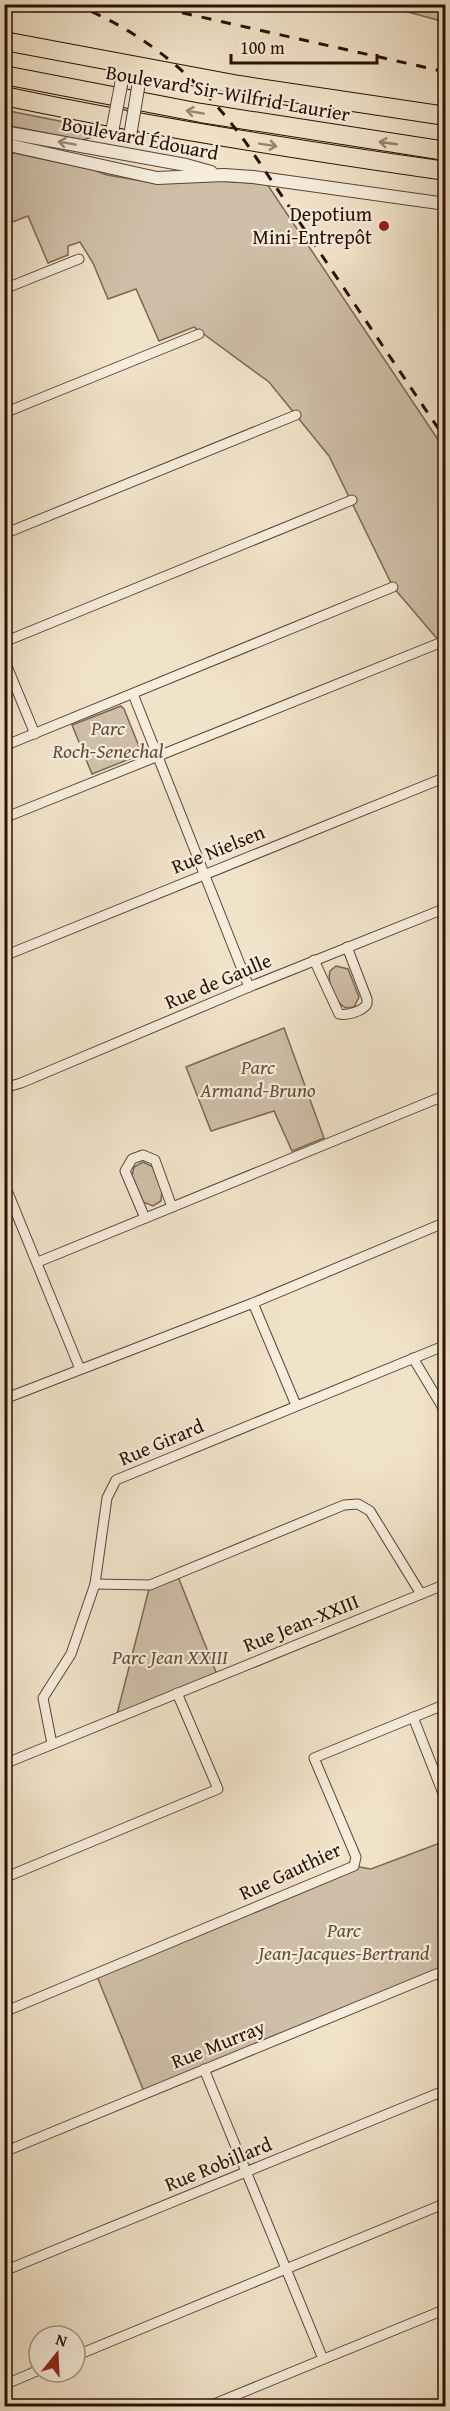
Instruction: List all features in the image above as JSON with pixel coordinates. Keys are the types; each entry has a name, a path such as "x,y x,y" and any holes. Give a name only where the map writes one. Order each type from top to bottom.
{"highway":[{"path":"4,41 308,96 446,116"},
{"name":"Boulevard Sir-Wilfrid-Laurier","path":"4,75 201,113 446,151"},
{"path":"4,96 246,142 446,171"}],"street":[{"path":"106,165 121,85 133,66"},
{"path":"124,171 138,88 133,66"},
{"name":"Boulevard Édouard","path":"4,132 186,165 224,175"},
{"name":"Boulevard Édouard","path":"4,144 157,178 224,175"},
{"path":"224,175 270,179 446,204"},
{"path":"4,289 79,259"},
{"path":"4,413 199,334"},
{"path":"4,534 296,415"},
{"path":"4,642 352,500"},
{"path":"4,746 393,587"},
{"path":"4,818 442,642"},
{"path":"4,658 35,734"},
{"path":"133,694 156,757 249,987"},
{"name":"Rue Nielsen","path":"4,956 446,777"},
{"name":"Rue de Gaulle","path":"4,1088 446,908"},
{"path":"314,960 339,1014 344,1016 365,1008 368,1004 367,999 347,947"},
{"path":"38,1262 446,1095"},
{"path":"145,1218 125,1171 132,1159 143,1155 155,1160 172,1207"},
{"path":"4,1183 80,1369"},
{"path":"4,1399 253,1303 446,1222"},
{"path":"253,1303 297,1404"},
{"name":"Rue Girard","path":"52,1744 43,1698 71,1654 96,1584 107,1498 116,1480 297,1404 446,1345"},
{"path":"413,1358 446,1413"},
{"path":"96,1584 150,1585 344,1505 358,1504 370,1511 421,1594"},
{"name":"Rue Jean-XXIII","path":"4,1764 446,1584"},
{"path":"4,1878 218,1789 177,1693"},
{"name":"Rue Gauthier","path":"4,2012 354,1866 357,1857 314,1758 446,1704"},
{"path":"413,1717 446,1801"},
{"name":"Rue Murray","path":"4,2152 446,1970"},
{"path":"204,2069 323,2359"},
{"name":"Rue Robillard","path":"4,2271 446,2090"},
{"path":"87,2351 446,2203"},
{"path":"209,2406 446,2309"},
{"path":"4,2385 27,2375"}],"green space":[{"path":"382,5 445,5 445,22"},
{"path":"4,110 100,129 93,137 82,140 5,125"},
{"path":"5,151 94,170 107,175 154,183 201,180 267,184 445,450 445,648 393,587 329,456 269,382 194,327 159,341 136,289 108,299 93,263 80,242 68,246 68,255 48,263 28,216 5,225"},
{"name":"Parc Roch-Senechal","path":"121,706 142,754 92,774 72,725"},
{"path":"336,966 348,969 359,997 354,1007 346,1008 338,1002 333,992 329,976 330,971"},
{"name":"Parc Armand-Bruno","path":"284,1028 324,1138 292,1151 274,1111 211,1131 186,1067"},
{"path":"143,1162 153,1167 162,1191 161,1201 153,1206 143,1202 132,1176 134,1167"},
{"name":"Parc Jean XXIII","path":"177,1574 218,1677 116,1718 150,1585"},
{"name":"Parc Jean-Jacques-Bertrand","path":"445,1841 445,1969 145,2094 96,1974 354,1866 371,1869"}],"railway":[{"path":"73,4 101,16 151,46 195,83 234,126 446,440"},
{"path":"143,4 446,72"}],"place":[{"name":"Depotium Mini-Entrepôt","path":"384,226"}]}
